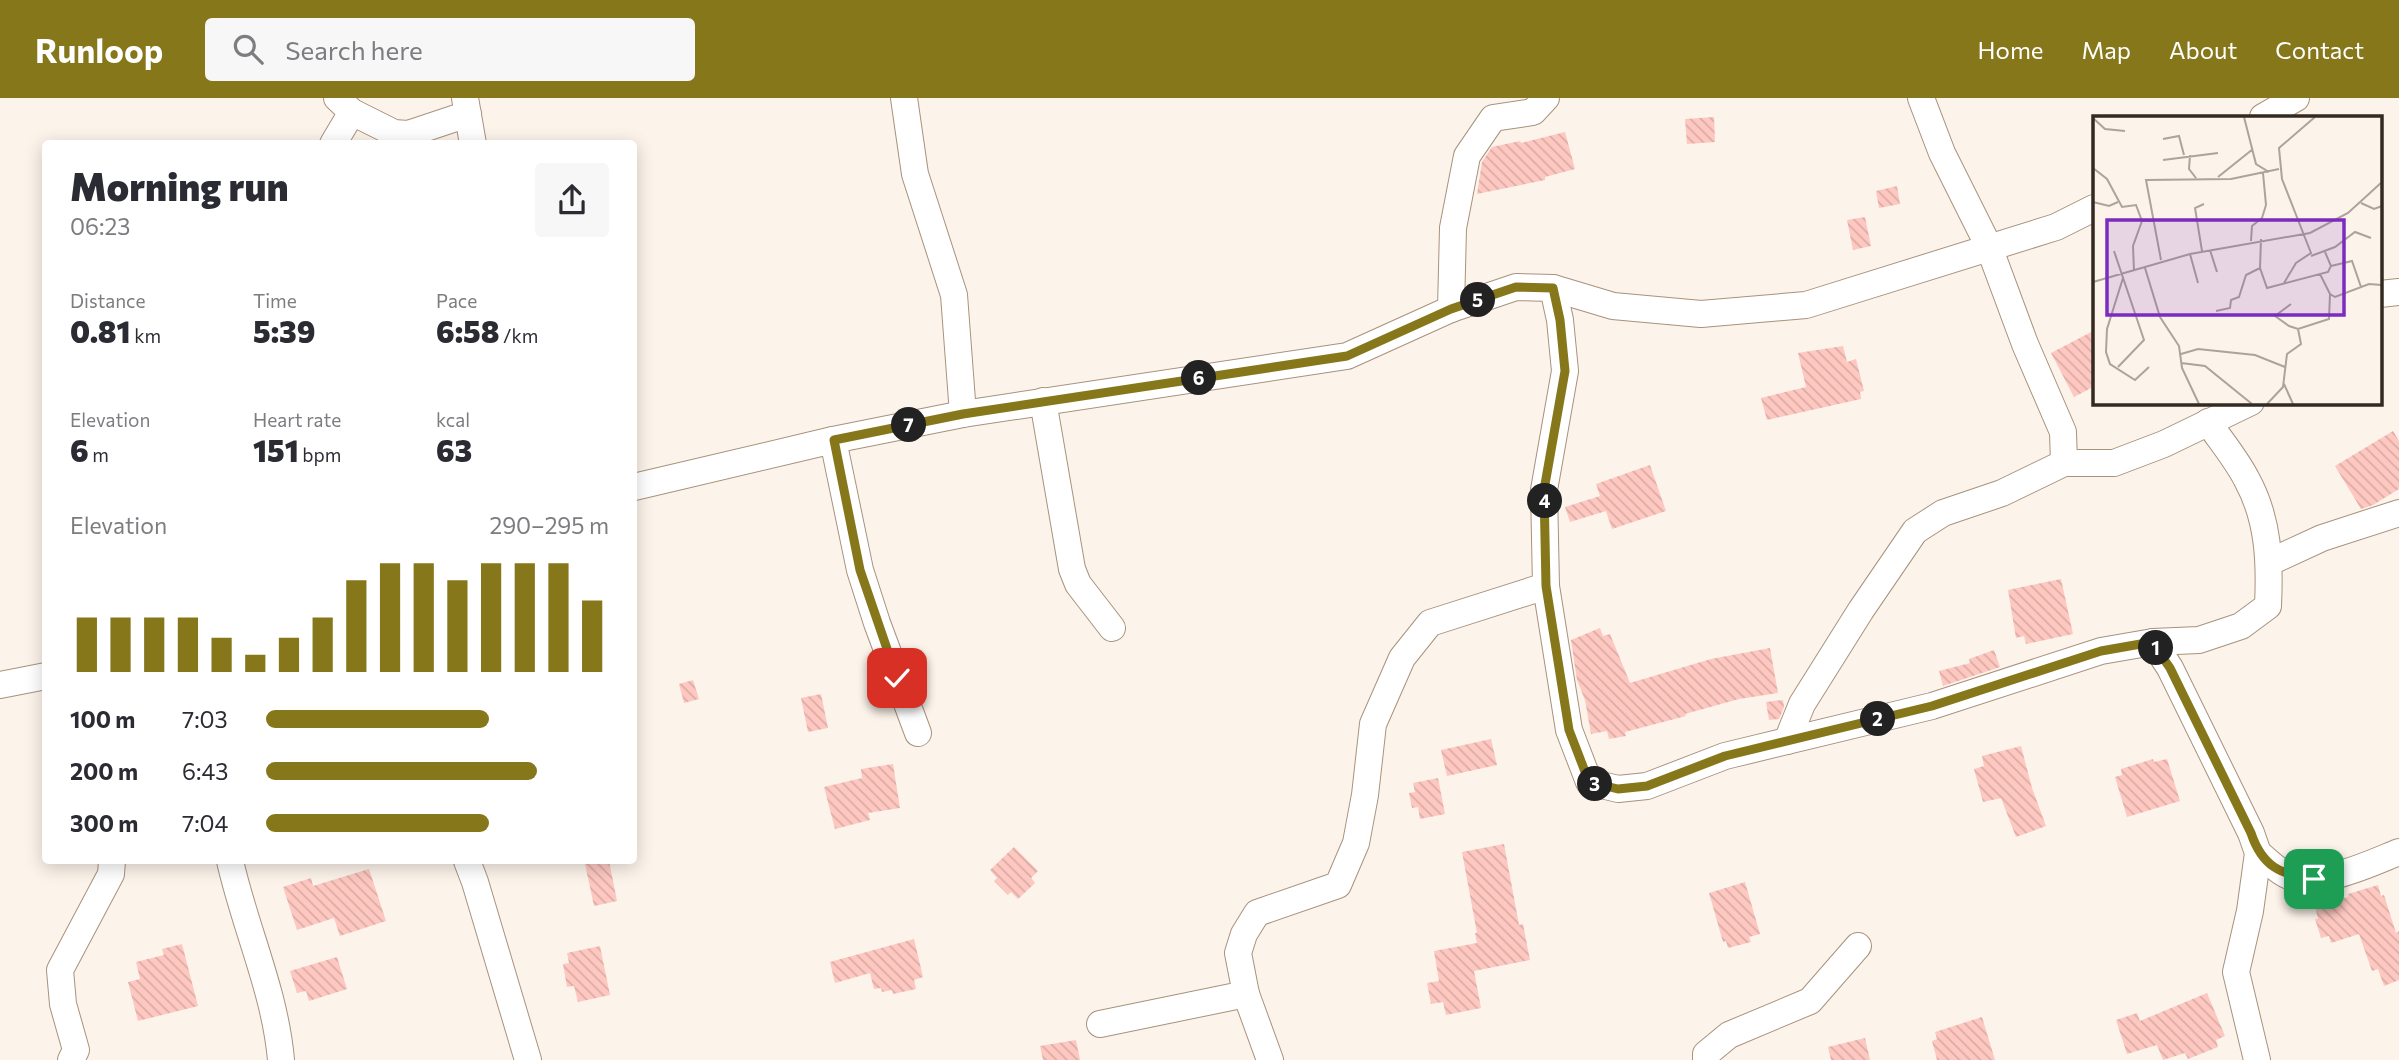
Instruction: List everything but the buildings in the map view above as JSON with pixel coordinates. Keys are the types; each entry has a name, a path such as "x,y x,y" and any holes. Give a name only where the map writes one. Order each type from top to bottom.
{"street":[{"path":"904,98 915,174 954,295 963,414"},
{"path":"1451,309 1453,228 1467,156 1493,118 1533,113 1546,98"},
{"path":"1921,98 1942,153 1989,247 2025,344 2063,432 2064,463"},
{"path":"2265,116 2296,98"},
{"path":"334,140 345,105 394,133 408,134 466,106 472,140"},
{"path":"637,486 834,440 963,414 1347,356 1451,309 1516,287 1553,288 1613,306 1701,314 1806,305 2056,227 2093,209"},
{"path":"1553,288 1560,320 1565,371 1544,490 1546,586 1569,730 1589,782 1618,789 1647,786 1725,756 1932,706 2101,651 2152,642 2199,640 2241,626 2268,606 2270,562 2263,520 2248,480 2208,422"},
{"path":"1044,401 1072,569 1078,584 1112,628"},
{"path":"1787,741 1802,704 1915,531 1943,513 2001,493 2064,463 2114,463 2164,444 2247,404"},
{"path":"834,440 860,570 918,733"},
{"path":"2270,562 2322,538 2399,513"},
{"path":"1270,1060 1246,994 1238,953 1244,933 1257,914 1338,885 1356,843 1373,724 1402,658 1430,623 1546,586"},
{"path":"2152,642 2170,668 2251,833 2258,853 2250,911 2236,972 2257,1060"},
{"path":"0,685 42,677"},
{"path":"2258,853 2287,876 2314,879 2357,869 2399,852"},
{"path":"71,1060 76,1050 63,1004 60,970 111,874 112,864"},
{"path":"231,864 255,952 267,984 278,1028 281,1060"},
{"path":"468,864 528,1060"},
{"path":"1706,1060 1706,1054 1729,1035 1810,1001 1858,946"},
{"path":"1100,1024 1246,994"}],"route":[{"path":"897,678 860,570 834,440 963,414 1347,356 1451,309 1516,287 1553,288 1560,320 1565,371 1544,490 1546,586 1569,730 1589,782 1618,789 1647,786 1725,756 1932,706 2101,651 2152,642 2170,668 2251,833 2258,853 2287,876 2314,879"}]}
